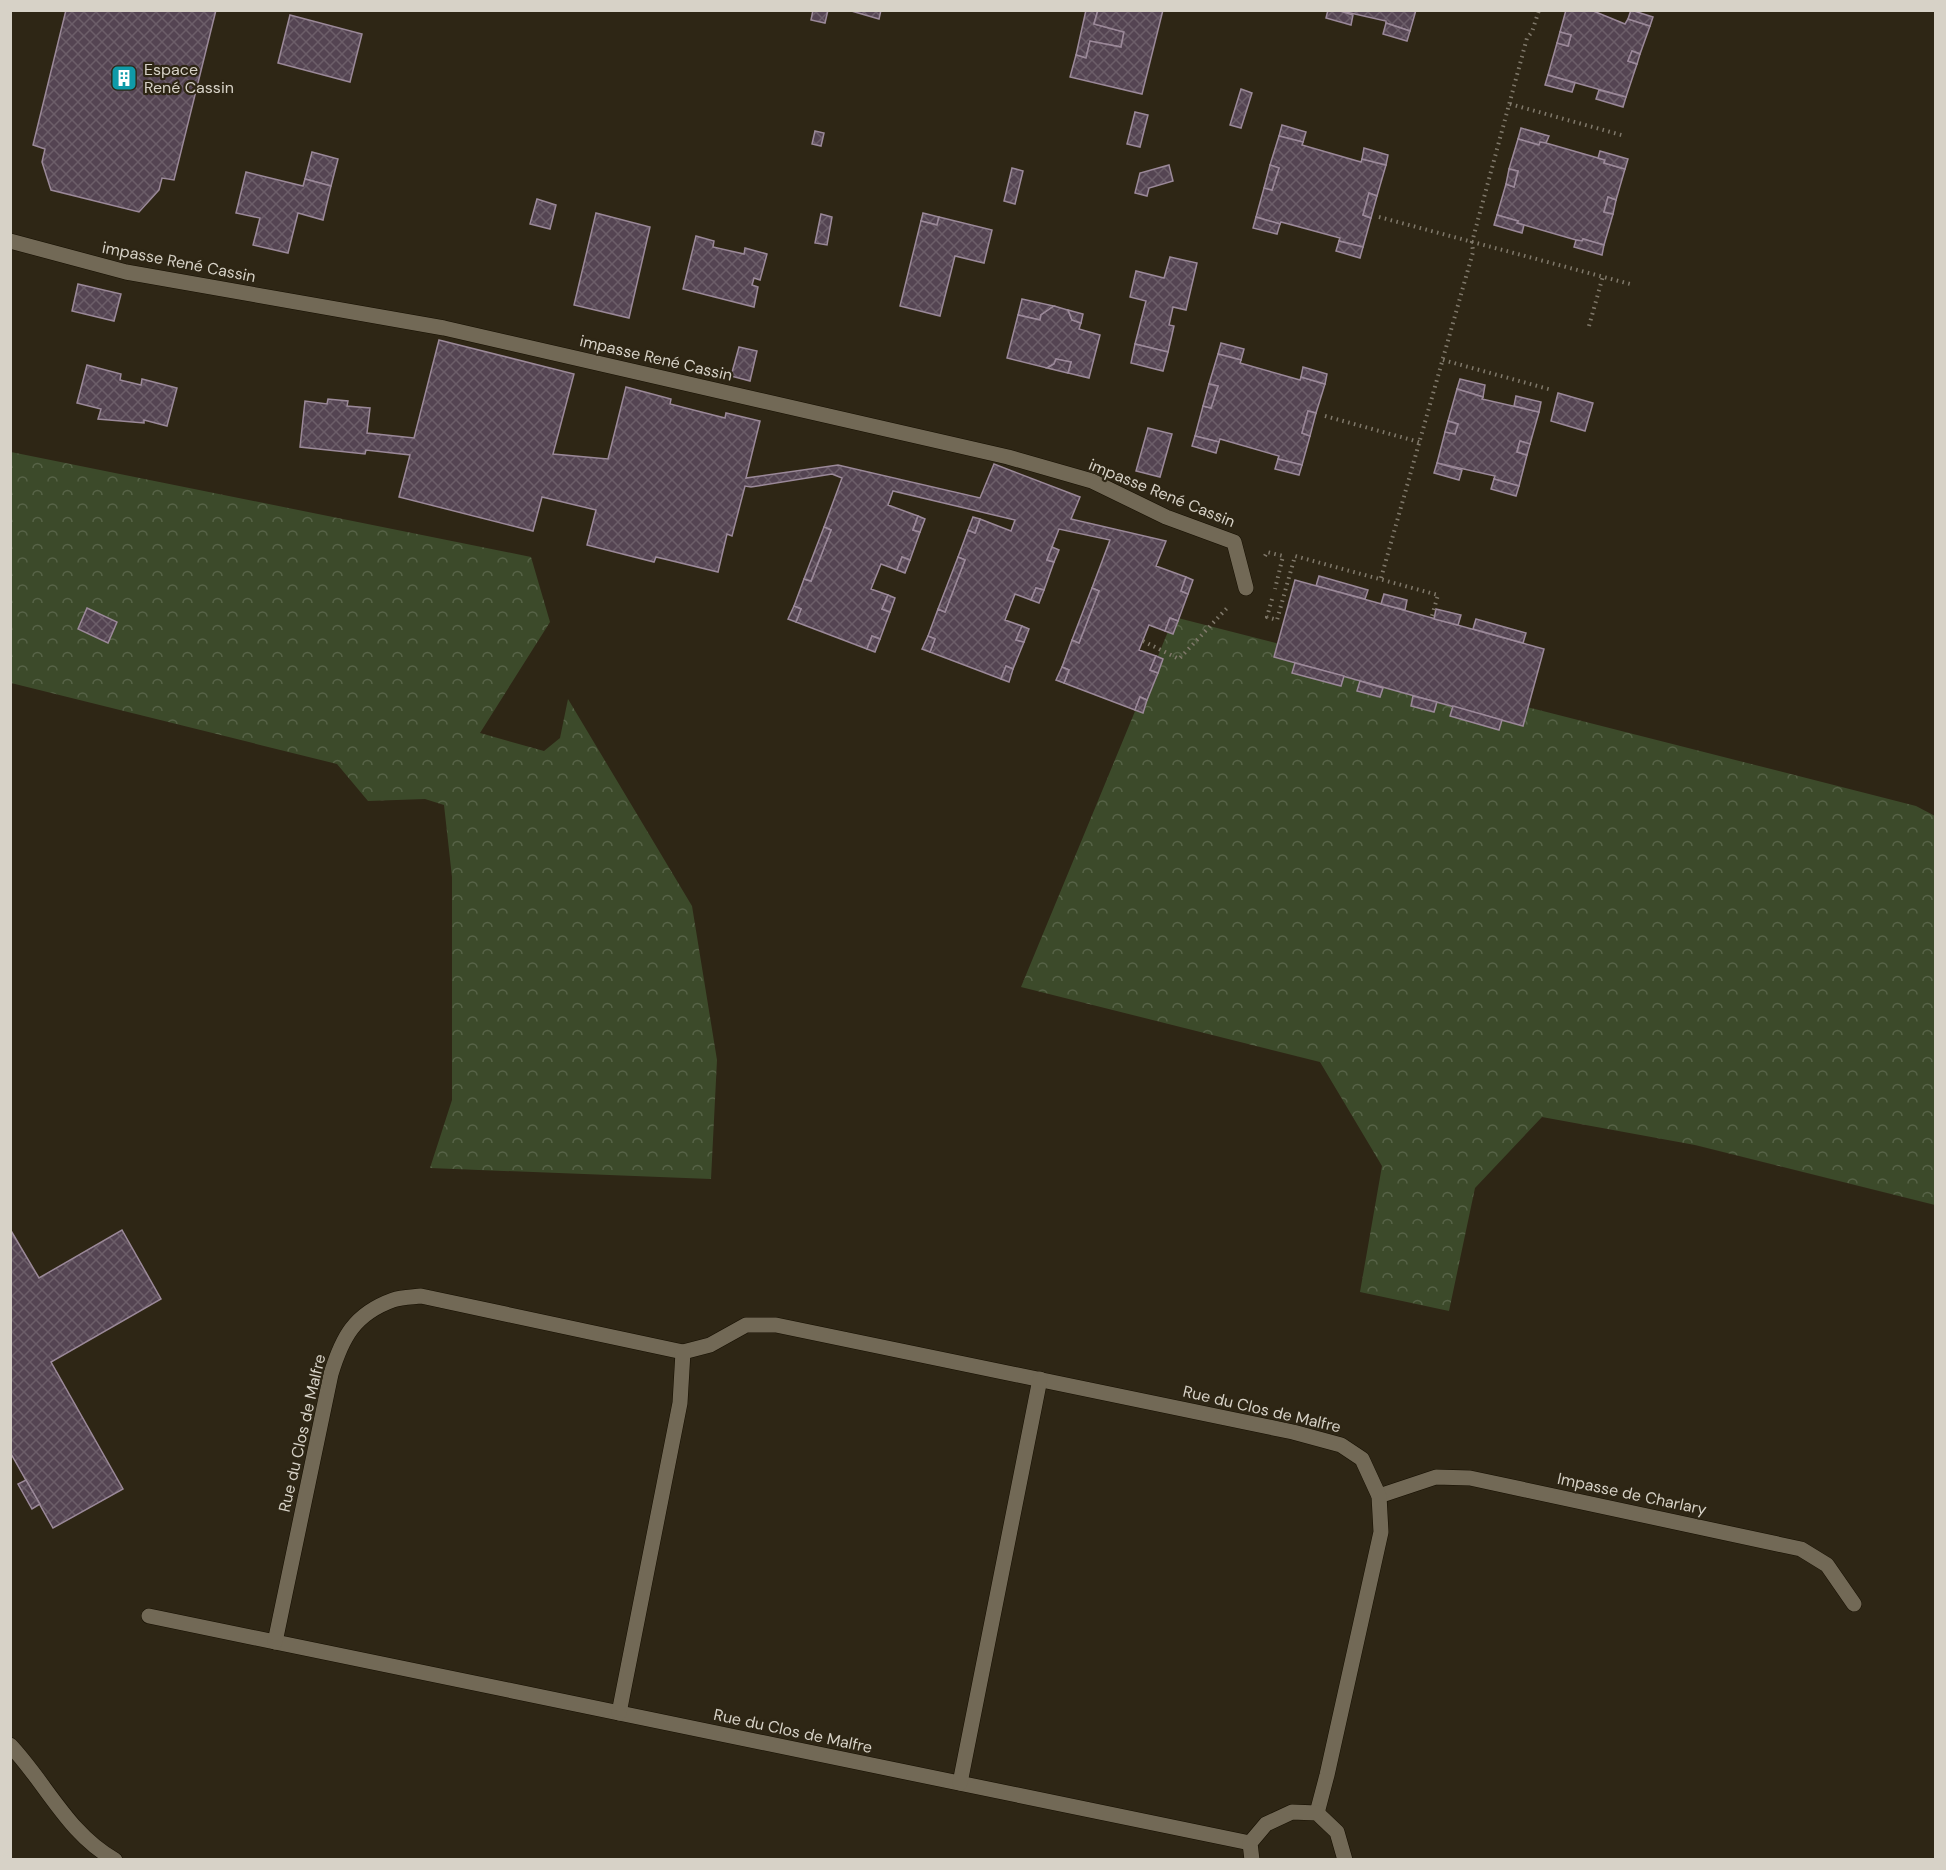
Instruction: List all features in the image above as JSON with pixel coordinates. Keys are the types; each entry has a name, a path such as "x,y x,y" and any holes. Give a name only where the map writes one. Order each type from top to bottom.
{"street":[{"name":"impasse René Cassin","path":"10,241 126,272 444,328 1039,466 1092,481 1166,517 1234,542 1246,588"},
{"name":"Rue du Clos de Malfre","path":"275,1642 331,1374 340,1345 359,1318 393,1300 421,1296 683,1352 710,1345 746,1325 776,1325 1293,1432 1341,1445 1362,1459 1379,1496 1381,1532 1317,1813"},
{"path":"619,1713 680,1403 683,1352"},
{"path":"960,1783 1040,1379"},
{"name":"Impasse de Charlary","path":"1379,1496 1436,1477 1470,1478 1801,1549 1827,1565 1854,1604"},
{"name":"Rue du Clos de Malfre","path":"149,1616 1251,1843"},
{"path":"10,1745 81,1834 116,1860"},
{"path":"1252,1860 1251,1843 1266,1824 1292,1812 1317,1813 1337,1832 1345,1860"}],"path":[{"path":"1381,578 1473,252 1472,242 1527,38 1532,32 1539,10"},
{"path":"1510,104 1625,136"},
{"path":"1379,217 1630,284"},
{"path":"1589,326 1603,276"},
{"path":"1443,360 1552,390"},
{"path":"1325,416 1419,442"},
{"path":"1143,641 1179,659 1246,588 1267,552 1283,556 1267,617 1277,620 1295,556 1438,595 1432,616"}],"green space":[{"path":"11,452 531,557 550,622 480,733 544,751 560,738 568,699 692,906 717,1060 711,1179 430,1168 452,1100 452,877 444,805 425,799 368,801 337,764 11,683"},
{"path":"1174,617 1916,806 1935,816 1935,1205 1695,1145 1542,1117 1475,1188 1449,1311 1360,1292 1382,1166 1320,1062 1021,987"}],"building":[{"name":"Espace René Cassin","path":"66,10 216,10 174,180 162,178 159,190 139,212 51,190 42,162 45,149 33,145"},
{"path":"813,10 828,10 825,23 811,20"},
{"path":"848,10 881,10 879,19"},
{"path":"1086,10 1098,10 1094,24 1124,32 1121,47 1090,41 1086,58 1076,55"},
{"path":"1098,10 1163,10 1142,94 1070,77 1076,55 1086,58 1090,41 1121,47 1124,32 1094,24"},
{"path":"1328,10 1353,15 1351,25 1326,18"},
{"path":"1337,10 1416,10 1410,31 1386,23 1386,21"},
{"path":"1566,10 1591,10 1625,24 1628,19 1650,26 1640,54 1632,51 1628,61 1637,64 1626,97 1548,75 1557,43 1568,46 1571,35 1560,32"},
{"path":"1631,10 1653,17 1650,26 1628,19"},
{"path":"290,15 362,34 350,82 278,63"},
{"path":"1386,23 1410,31 1407,41 1383,34"},
{"path":"1560,32 1571,35 1568,46 1557,43"},
{"path":"1632,51 1640,54 1637,64 1628,61"},
{"path":"1548,75 1575,83 1572,92 1545,85"},
{"path":"1241,89 1252,93 1241,128 1230,125"},
{"path":"1599,90 1626,97 1623,107 1596,99"},
{"path":"1135,112 1148,115 1140,147 1127,144"},
{"path":"1282,125 1306,132 1303,142 1279,136"},
{"path":"1521,128 1549,136 1546,143 1540,142 1539,145 1518,139"},
{"path":"815,131 824,133 821,146 812,144"},
{"path":"1279,136 1361,162 1362,159 1386,165 1377,196 1369,193 1363,215 1371,218 1363,247 1339,241 1340,238 1256,217 1264,188 1272,190 1279,168 1270,165"},
{"path":"1518,139 1539,145 1540,142 1546,143 1605,160 1604,163 1625,169 1616,200 1608,197 1604,212 1613,214 1604,245 1583,239 1582,241 1576,240 1497,215 1506,184 1514,187 1518,171 1509,169"},
{"path":"1364,148 1388,155 1386,165 1362,159"},
{"path":"1600,151 1628,159 1625,169 1604,163 1605,160 1598,158"},
{"path":"312,152 338,159 331,186 305,179"},
{"path":"1169,165 1173,181 1149,188 1147,196 1135,193 1140,173"},
{"path":"1270,165 1279,168 1272,190 1264,188"},
{"path":"1012,168 1023,171 1015,204 1004,201"},
{"path":"1509,169 1518,171 1514,187 1506,184"},
{"path":"246,172 303,186 305,179 331,186 323,220 298,213 288,253 253,245 260,218 236,213"},
{"path":"1369,193 1377,196 1371,218 1363,215"},
{"path":"1608,197 1616,200 1613,214 1604,212"},
{"path":"537,199 556,205 550,229 530,224"},
{"path":"596,213 650,227 629,318 574,305"},
{"path":"923,213 939,217 937,225 921,221"},
{"path":"821,214 832,217 827,245 815,243"},
{"path":"1497,215 1524,225 1522,233 1494,225"},
{"path":"939,217 992,230 984,263 955,256 940,316 900,306 921,221 937,225"},
{"path":"1256,217 1280,224 1277,234 1253,228"},
{"path":"696,236 714,241 713,247 744,254 745,248 767,254 760,280 754,278 752,285 758,287 754,307 683,289"},
{"path":"1583,239 1604,245 1602,255 1574,247 1576,240 1582,241"},
{"path":"1339,241 1363,247 1360,258 1336,251"},
{"path":"1170,257 1197,263 1186,310 1173,307 1169,325 1174,326 1168,352 1135,344 1146,301 1130,297 1136,271 1164,278"},
{"path":"78,284 121,294 114,321 72,311"},
{"path":"1022,299 1054,306 1041,315 1040,320 1018,315"},
{"path":"1054,306 1068,310 1072,320 1081,323 1079,329 1100,335 1089,378 1068,373 1071,362 1056,359 1054,364 1047,368 1007,358 1018,315 1040,320 1041,315"},
{"path":"1068,310 1083,314 1081,323 1072,320"},
{"path":"439,340 574,374 553,454 608,459 626,387 671,399 670,404 725,418 726,413 760,421 746,478 838,465 980,498 994,464 1080,497 1071,519 1166,541 1156,566 1186,577 1181,591 1188,594 1178,621 1170,618 1165,631 1149,625 1139,650 1156,656 1150,670 1158,673 1147,700 1140,697 1135,710 1064,683 1069,670 1062,667 1072,640 1079,643 1099,591 1092,588 1110,540 1059,529 1047,560 1054,562 1044,590 1036,588 1031,600 1015,594 1005,620 1022,626 1016,640 1024,642 1013,669 1006,666 1001,679 930,652 935,639 928,636 938,609 945,612 965,560 958,557 968,530 975,533 980,519 1011,531 1015,520 893,491 888,505 918,516 913,530 920,532 910,560 902,557 897,570 881,564 871,589 888,595 882,609 890,612 880,639 872,636 867,649 796,622 801,609 794,606 804,579 811,581 831,530 824,527 842,478 832,474 751,487 745,486 732,536 727,534 718,572 656,557 654,562 587,545 596,510 542,497 533,531 399,497 410,455 366,450 365,454 300,447 305,401 327,404 328,399 348,401 347,406 370,408 367,433 414,438"},
{"path":"1221,343 1244,349 1241,360 1218,354"},
{"path":"1135,344 1168,352 1163,371 1131,363"},
{"path":"739,347 757,351 750,381 731,376"},
{"path":"1218,354 1241,360 1240,363 1300,380 1301,377 1325,384 1316,413 1308,411 1302,433 1310,436 1302,465 1220,439 1219,442 1195,436 1203,406 1211,408 1218,386 1209,384"},
{"path":"1056,359 1071,362 1068,373 1047,368 1054,364"},
{"path":"87,365 121,374 120,380 141,385 142,379 177,388 167,426 144,420 144,423 98,419 101,409 77,403"},
{"path":"1303,367 1327,374 1325,384 1301,377"},
{"path":"1460,379 1485,385 1483,397 1457,389"},
{"path":"1209,384 1218,386 1211,408 1203,406"},
{"path":"1457,389 1483,397 1482,399 1539,412 1530,444 1520,441 1517,452 1527,455 1519,486 1494,479 1495,476 1437,463 1445,432 1455,434 1458,424 1448,421"},
{"path":"1558,393 1593,403 1585,431 1551,421"},
{"path":"1516,396 1541,402 1539,412 1514,406"},
{"path":"1308,411 1316,413 1310,436 1302,433"},
{"path":"1448,421 1458,424 1455,434 1445,432"},
{"path":"1148,428 1172,434 1160,477 1136,471"},
{"path":"1195,436 1219,442 1216,453 1192,446"},
{"path":"1520,441 1530,444 1527,455 1517,452"},
{"path":"1278,459 1302,465 1299,475 1275,469"},
{"path":"1437,463 1462,470 1459,480 1434,473"},
{"path":"1494,479 1519,486 1516,496 1491,489"},
{"path":"918,516 925,519 920,532 913,530"},
{"path":"973,517 980,519 975,533 968,530"},
{"path":"824,527 831,530 811,581 804,579"},
{"path":"1052,547 1059,550 1054,562 1047,560"},
{"path":"902,557 910,560 905,573 897,570"},
{"path":"958,557 965,560 945,612 938,609"},
{"path":"1319,576 1368,590 1365,599 1316,586"},
{"path":"1186,577 1193,580 1188,594 1181,591"},
{"path":"1295,580 1544,649 1523,726 1274,657"},
{"path":"1036,588 1044,590 1039,603 1031,600"},
{"path":"1092,588 1099,591 1079,643 1072,640"},
{"path":"1384,594 1407,600 1405,610 1381,604"},
{"path":"888,595 895,598 890,612 882,609"},
{"path":"794,606 801,609 796,622 788,619"},
{"path":"87,608 117,622 108,643 78,629"},
{"path":"1436,609 1461,615 1458,625 1434,619"},
{"path":"1170,618 1178,621 1173,634 1165,631"},
{"path":"1476,619 1526,633 1523,643 1473,629"},
{"path":"1022,626 1029,629 1024,642 1016,640"},
{"path":"872,636 880,639 875,652 867,649"},
{"path":"928,636 935,639 930,652 922,649"},
{"path":"1156,656 1163,659 1158,673 1150,670"},
{"path":"1295,663 1344,676 1341,686 1292,673"},
{"path":"1006,666 1013,669 1009,682 1001,679"},
{"path":"1062,667 1069,670 1064,683 1056,680"},
{"path":"1360,681 1383,688 1380,697 1357,691"},
{"path":"1413,696 1437,702 1434,712 1411,706"},
{"path":"1140,697 1147,700 1143,713 1135,710"},
{"path":"1453,706 1502,720 1499,730 1450,716"},
{"path":"10,1229 39,1278 122,1230 161,1299 51,1362 123,1489 53,1528 10,1452"},
{"path":"26,1480 40,1504 32,1509 18,1484"}],"place":[{"name":"Espace René Cassin","path":"124,78"}]}
